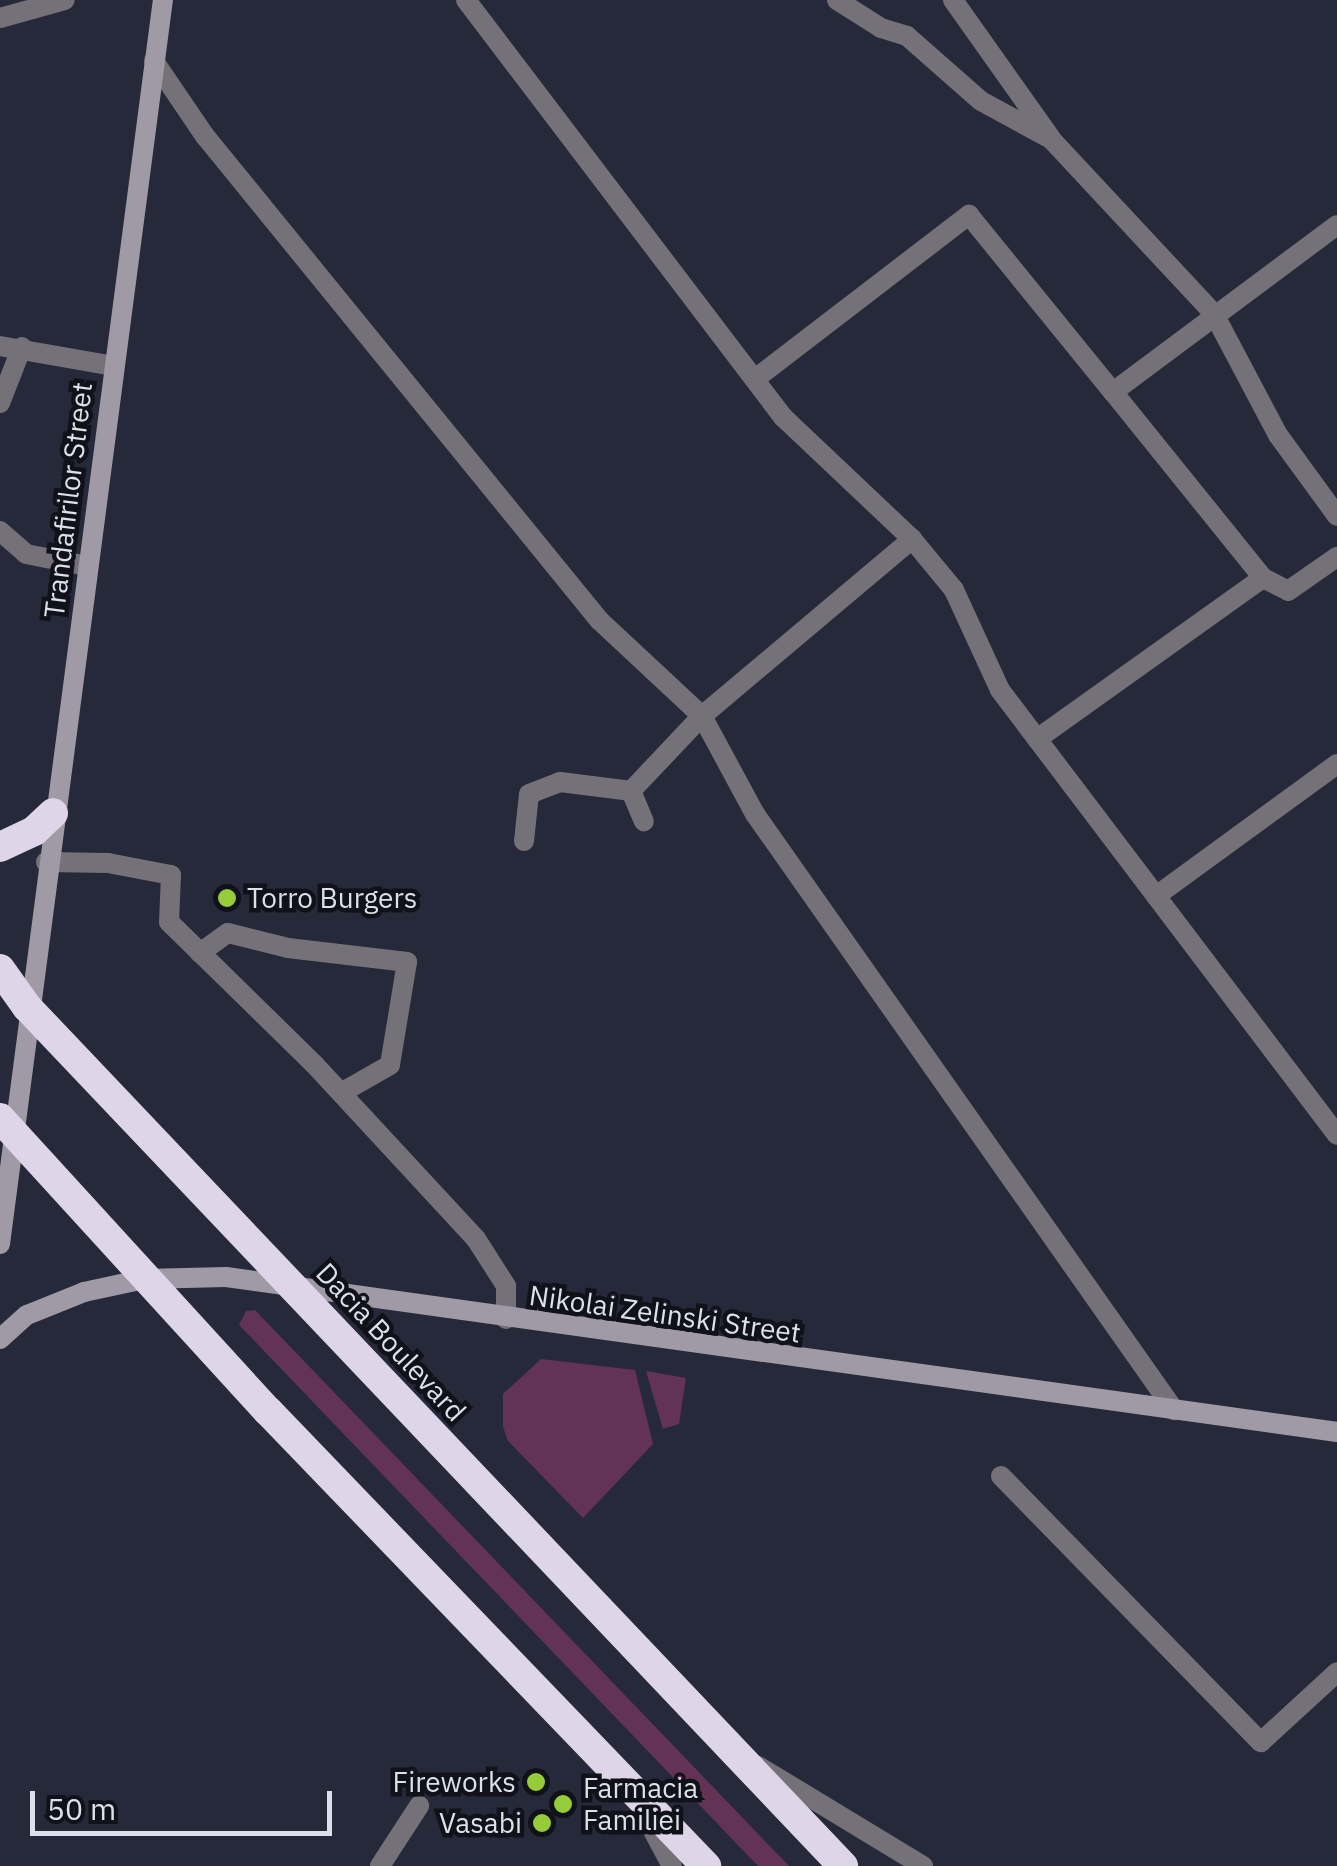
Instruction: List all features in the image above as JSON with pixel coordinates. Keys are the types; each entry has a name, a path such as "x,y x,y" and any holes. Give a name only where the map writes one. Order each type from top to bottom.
{"highway":[{"path":"0,847 34,831 53,813"},
{"name":"Dacia Boulevard","path":"0,969 26,1007 843,1866"},
{"path":"6,1126 144,1279 706,1866"}],"street":[{"path":"0,18 65,0"},
{"name":"Trandafirilor Street","path":"0,1244 6,1126 53,813 162,0"},
{"path":"466,0 783,416 912,539 954,590 1000,690 1337,1135"},
{"path":"837,0 880,28 907,36 981,101 1051,139"},
{"path":"953,0 1051,139 1214,314 1278,435 1337,516"},
{"path":"154,61 205,136 599,620 702,716 754,814 1174,1410"},
{"path":"754,379 969,215 1263,578 1288,591 1337,557"},
{"path":"1113,392 1337,225"},
{"path":"0,346 113,366"},
{"path":"0,403 22,348"},
{"path":"0,531 26,554 87,566"},
{"path":"631,791 702,716 912,539"},
{"path":"1037,738 1263,578"},
{"path":"1156,896 1337,764"},
{"path":"524,841 529,794 560,782 631,791"},
{"path":"631,791 644,821"},
{"path":"46,862 108,863 170,875 169,922 341,1093 476,1239 506,1286 506,1319"},
{"path":"200,953 228,933 407,962 390,1065 341,1093"},
{"name":"Nikolai Zelinski Street","path":"0,1339 41,1309 144,1279 290,1283 506,1319 1337,1432"},
{"path":"1001,1476 1261,1742 1337,1672"},
{"name":"Dacia Boulevard","path":"739,1756 923,1866"},
{"path":"630,1788 672,1866"},
{"path":"380,1866 419,1806"}],"shaded area":[{"path":"255,1310 789,1866 758,1866 239,1325 246,1311"},
{"path":"541,1359 635,1370 653,1444 583,1518 508,1441 503,1427 503,1394"},
{"path":"646,1371 686,1378 679,1424 663,1429"}],"place":[{"name":"Torro Burgers","path":"227,898"},
{"name":"Fireworks","path":"536,1782"},
{"name":"Farmacia Familiei","path":"563,1804"},
{"name":"Vasabi","path":"542,1823"}]}
